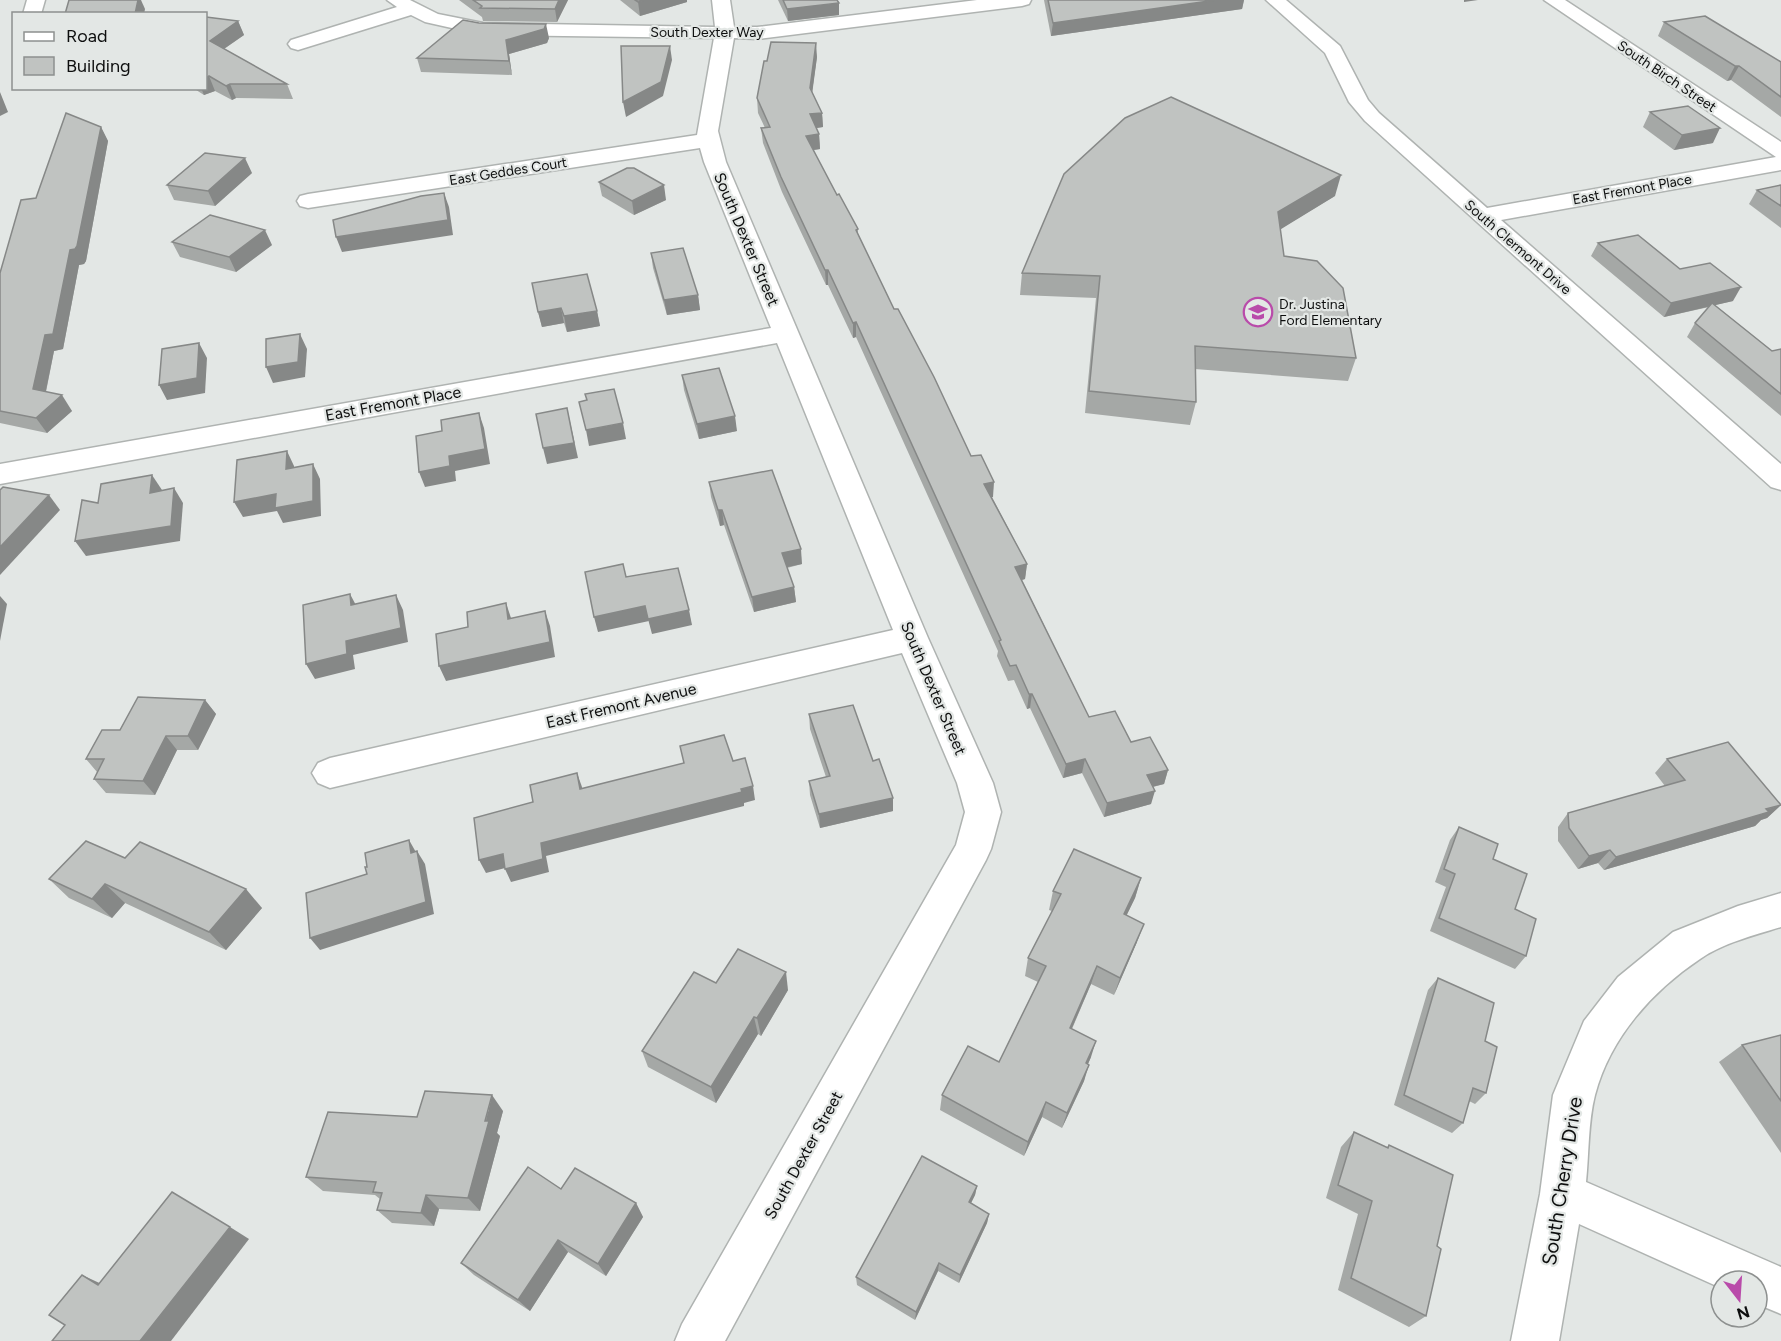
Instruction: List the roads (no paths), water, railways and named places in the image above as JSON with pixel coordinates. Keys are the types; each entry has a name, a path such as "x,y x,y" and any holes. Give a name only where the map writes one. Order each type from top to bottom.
{"street":[{"name":"South Dexter Street","path":"699,1341 973,849 983,812 975,783 912,638 715,162 708,140 708,115 725,33 721,0"},
{"name":"South Dexter Way","path":"404,5 432,18 483,29 725,33 786,32 1020,0"},
{"name":"South Clermont Drive","path":"1275,0 1333,50 1359,102 1372,117 1781,480"},
{"name":"South Birch Street","path":"1553,0 1781,152"},
{"path":"298,44 404,5"},
{"name":"East Geddes Court","path":"308,201 708,140"},
{"name":"East Fremont Place","path":"1482,216 1781,163"},
{"name":"East Fremont Place","path":"0,474 787,333"},
{"name":"East Fremont Avenue","path":"330,773 912,638"},
{"name":"South Cherry Drive","path":"1535,1341 1562,1194 1574,1095 1598,1035 1632,990 1687,945 1738,923 1781,910"},
{"path":"1562,1194 1781,1291"}],"place":[{"name":"Dr. Justina Ford Elementary","path":"1258,312"}]}
